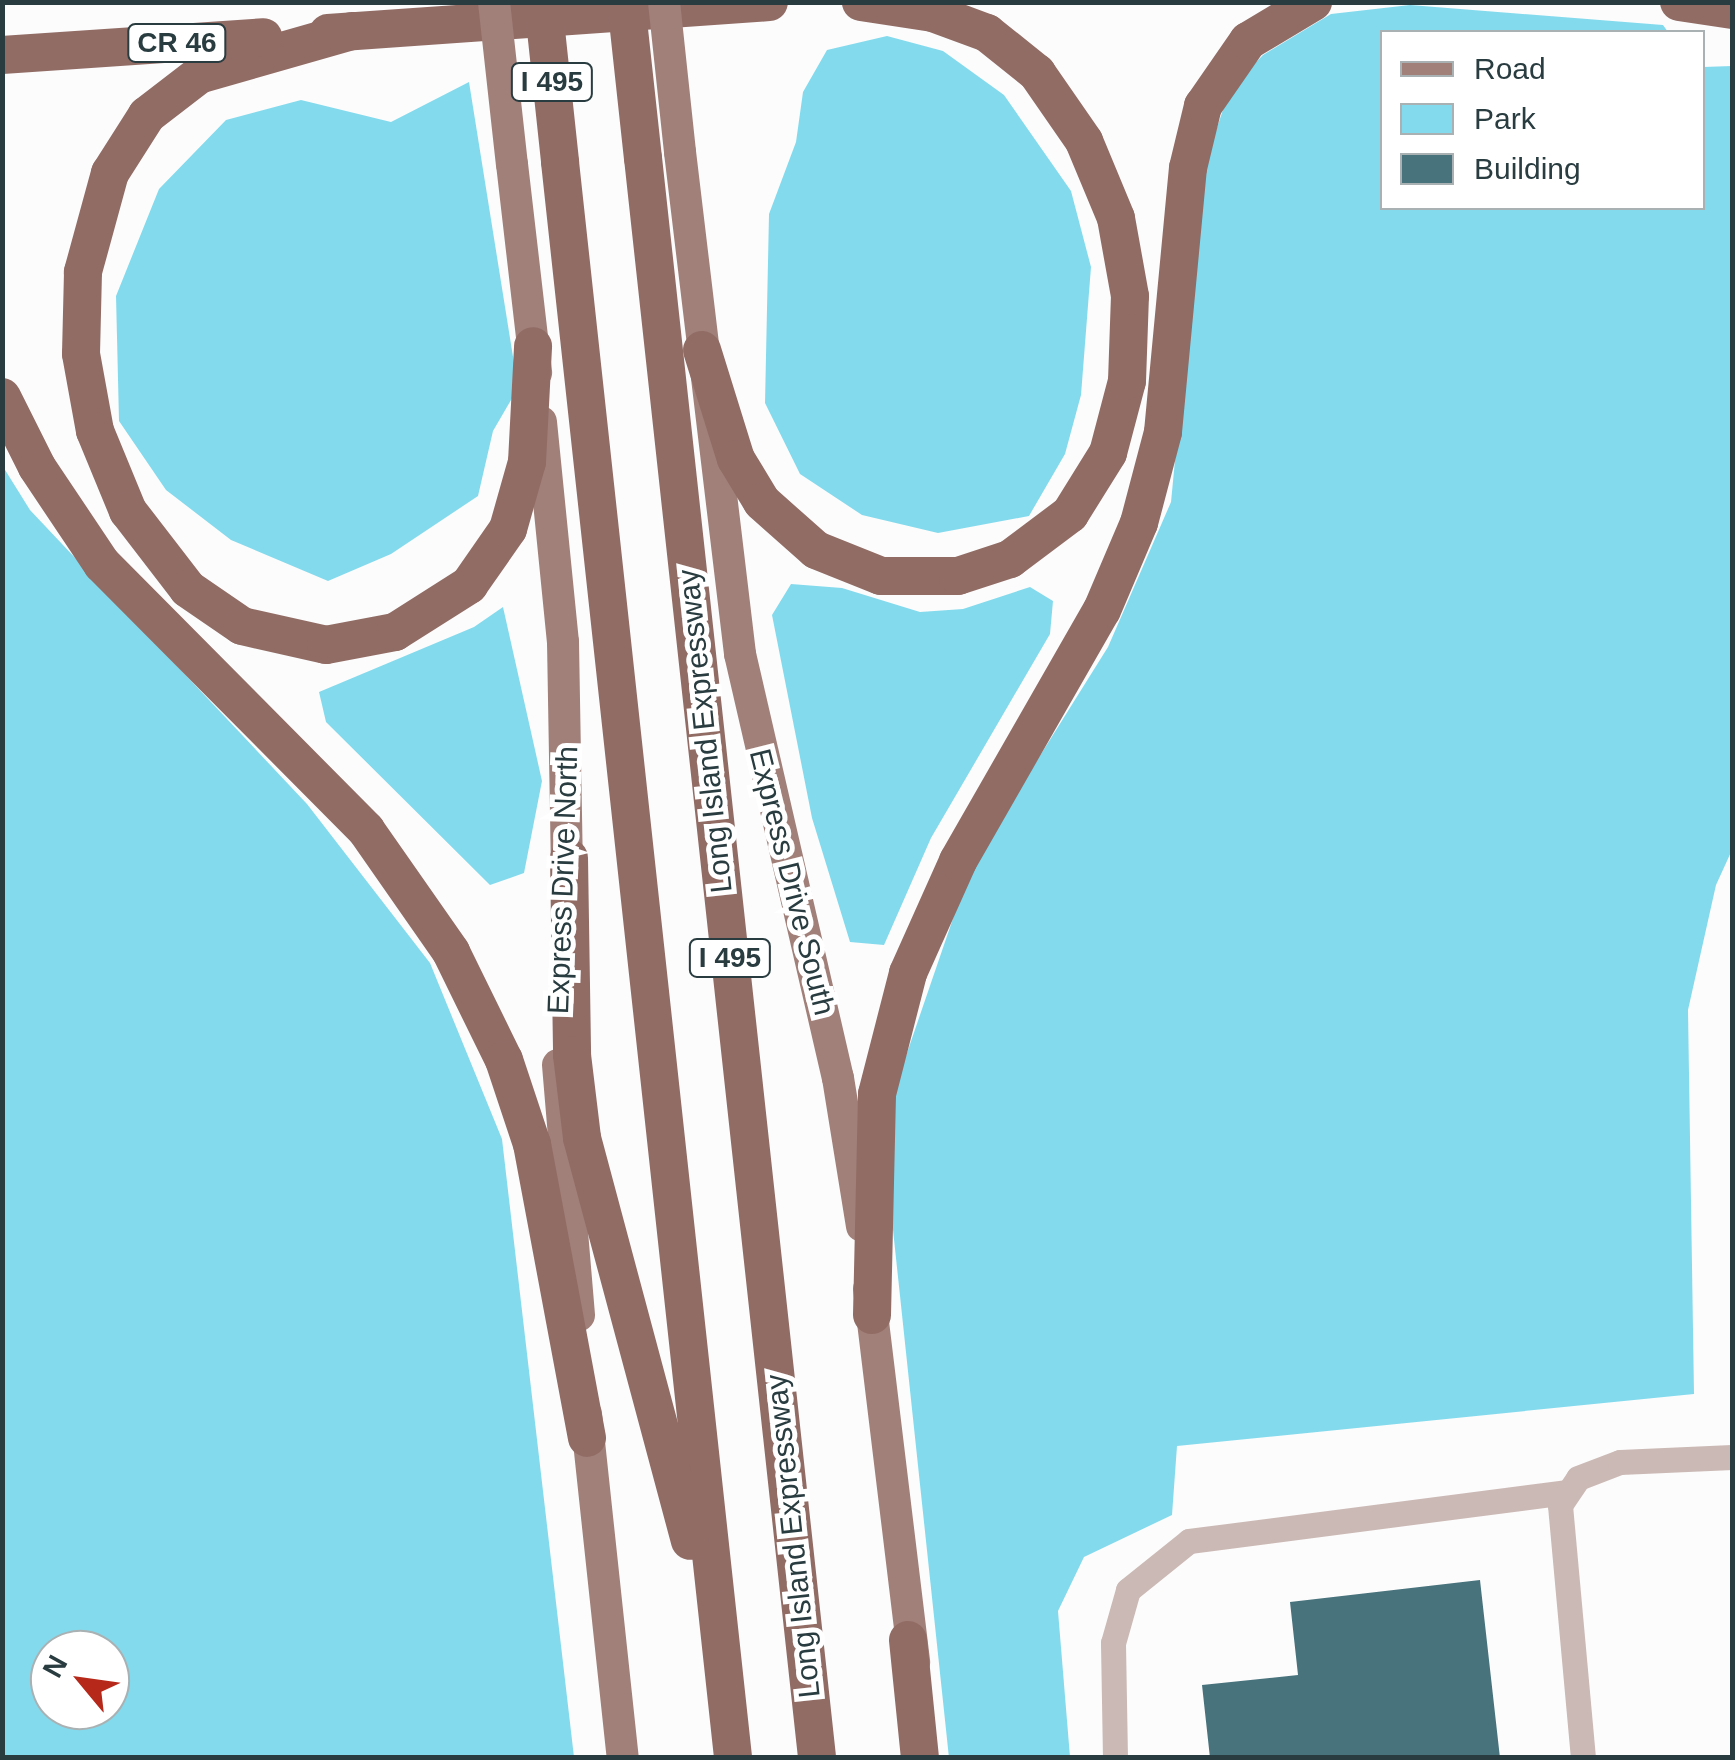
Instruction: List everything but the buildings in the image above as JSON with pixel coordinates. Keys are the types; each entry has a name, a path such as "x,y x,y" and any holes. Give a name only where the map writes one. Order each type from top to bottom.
{"highway":[{"name":"I 495","path":"543,2 734,1758"},
{"name":"Long Island Expressway","path":"626,2 817,1758"},
{"name":"CR 46","path":"2,56 769,2"},
{"path":"702,350 736,459 762,502 816,550 881,576 958,576 1010,559 1070,514 1108,453 1127,381 1130,296 1116,218 1084,141 1037,73 987,33 934,13 860,2"},
{"path":"872,1315 875,1108 908,973 958,861 1095,624 1139,523 1163,432 1189,157 1203,106 1248,41 1312,2"},
{"path":"1679,2 1732,10"},
{"path":"352,31 200,75 148,116 110,173 88,245 80,341 96,431 128,511 188,589 242,626 326,645 395,632 460,593 508,529 526,462 532,346"},
{"path":"2,397 37,467 102,564 366,830 451,952 523,1114 587,1438"},
{"path":"568,858 572,1056 582,1138 726,1693"},
{"path":"908,1640 920,1758"}],"main road":[{"name":"Express Drive North","path":"494,2 563,642 568,858 558,1067 587,1438 623,1758"},
{"name":"Express Drive South","path":"664,2 740,654 838,1078 872,1315 908,1640 936,1758"}],"lane":[{"path":"1583,1758 1560,1505 1578,1478 1620,1462 1732,1458"},
{"path":"1116,1758 1113,1643 1128,1590 1189,1541 1568,1492"}],"green space":[{"path":"1410,5 1663,25 1667,30 1380,30 1380,210 1705,210 1705,67 1732,66 1732,850 1716,885 1688,1010 1694,1394 1177,1446 1172,1515 1084,1557 1058,1611 1070,1757 949,1758 891,1211 895,1088 971,866 1108,647 1171,502 1203,169 1230,89 1263,55 1331,14"},
{"path":"887,36 943,51 1004,95 1071,191 1091,267 1081,395 1065,454 1029,516 938,533 862,515 800,474 765,403 769,214 796,142 803,92 827,50"},
{"path":"469,82 518,388 493,431 478,496 391,554 328,581 231,540 166,490 119,421 116,296 159,189 226,120 301,100 391,122"},
{"path":"2,465 30,510 307,804 430,963 502,1139 574,1757 3,1757"},
{"path":"791,584 842,588 920,612 963,609 1030,587 1053,601 1050,634 931,838 884,945 850,942 812,818 772,615"},
{"path":"503,607 542,781 524,873 490,885 326,722 319,692 474,627"}]}
